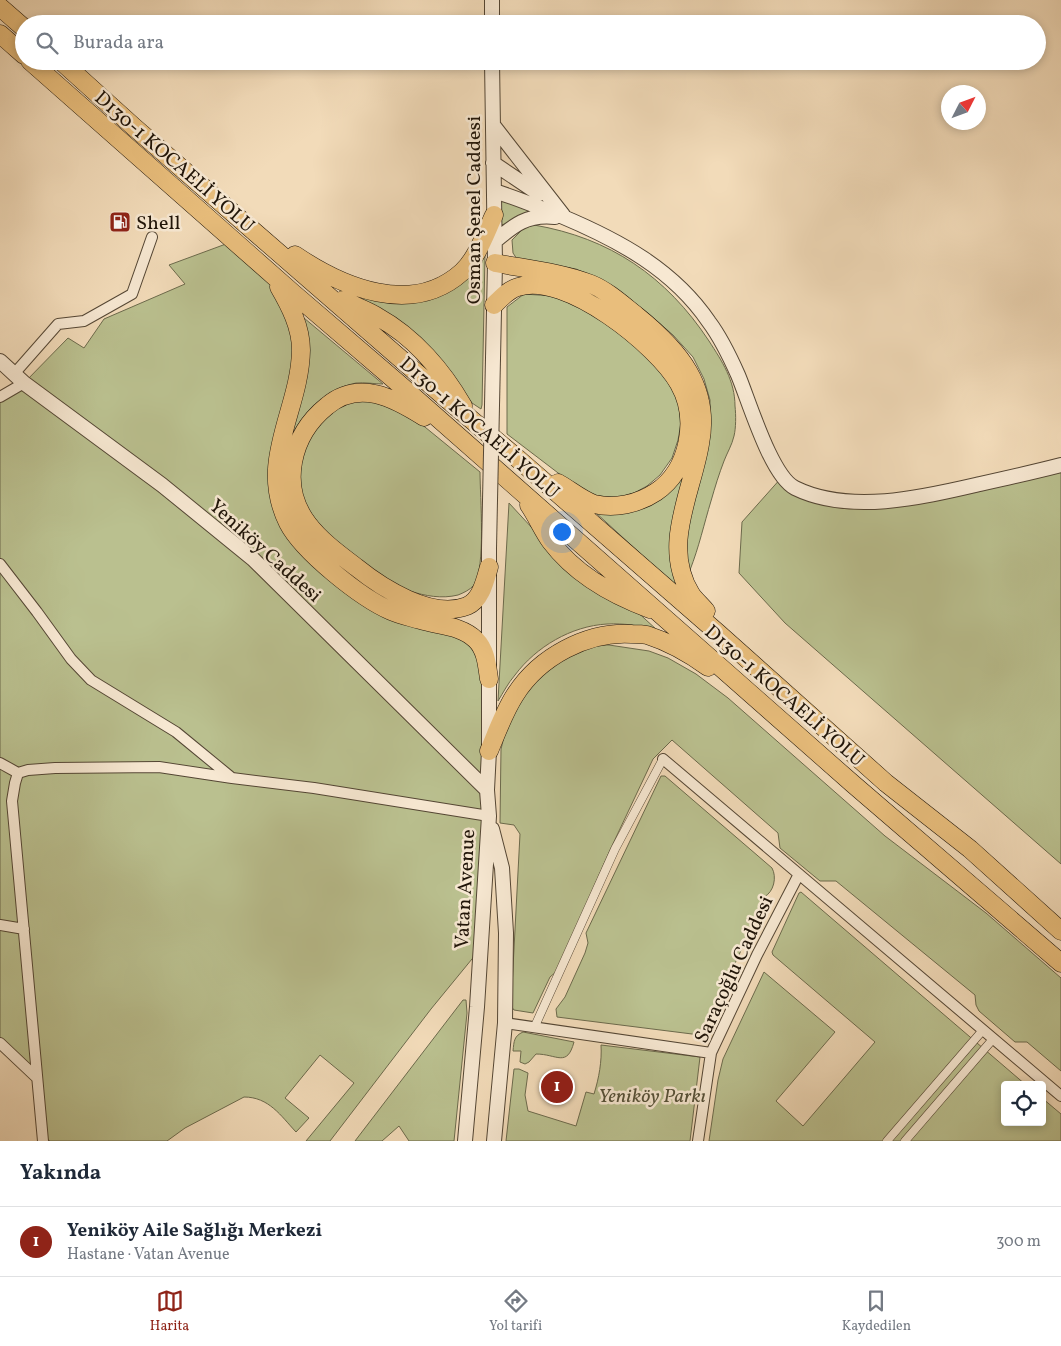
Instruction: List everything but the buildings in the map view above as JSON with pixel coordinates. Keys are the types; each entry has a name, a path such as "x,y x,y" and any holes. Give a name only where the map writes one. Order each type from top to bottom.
{"highway":[{"path":"0,7 15,20"},
{"path":"0,34 15,47"},
{"name":"D130-1 KOCAELİ YOLU","path":"40,70 274,277 1061,963"},
{"path":"71,70 321,289 378,317 418,347 430,359 457,395 471,420 718,633 886,784 970,849 1061,931"},
{"path":"203,186 310,265 358,288 397,295 418,293 435,288 463,271 474,256 494,215"},
{"path":"495,263 562,275 592,285 621,303 657,332 680,356 696,385 703,411 701,443 680,520 678,553 682,574 692,594 735,638 944,829"},
{"path":"274,277 292,311 299,332 301,350 296,380 279,448 276,474 279,499 289,524 306,546 362,594 391,611 425,622 457,628 472,636 483,648 489,678"},
{"path":"494,305 511,290 527,285 558,290 604,311 648,346 666,366 680,385 688,410 687,448 680,467 666,486 647,498 632,504 612,506 593,504 517,458"},
{"path":"462,440 392,398 366,392 349,394 330,403 316,415 305,429 296,447 292,467 292,485 296,503 307,523 324,542 368,577 393,593 422,605 456,609 469,605 476,598 483,586 489,568"},
{"path":"489,751 515,694 537,669 557,654 587,639 618,633 646,634 670,644 700,661 766,707"}],"street":[{"path":"492,0 492,15"},
{"name":"Osman Şenel Caddesi","path":"489,816 487,790 489,751 489,548 495,263 492,70"},
{"path":"493,125 565,218"},
{"path":"493,163 528,185 565,218"},
{"path":"494,191 521,199 604,234 640,256 687,295 709,321 721,341 772,458 782,477 793,487 813,496 840,500 865,502 896,500 929,496 1061,465"},
{"path":"494,242 522,220 539,216 565,218"},
{"path":"0,397 20,378 58,324 84,321 132,294 137,275 152,237"},
{"name":"Yeniköy Caddesi","path":"0,361 162,485 253,559 487,790"},
{"path":"0,564 71,659 91,680 176,732 232,778"},
{"path":"535,1026 615,849 663,759 1061,1096"},
{"path":"0,762 18,773 28,770 54,768 159,767 314,788 489,816"},
{"path":"18,773 12,801 43,1141"},
{"name":"Vatan Avenue","path":"489,816 502,868 506,933 505,1023 494,1141"},
{"name":"Vatan Avenue","path":"465,1141 478,1007 489,816"},
{"name":"Saraçoğlu Caddesi","path":"698,1141 711,1053 757,955 799,874"},
{"path":"0,926 24,930"},
{"path":"505,1023 711,1053"},
{"path":"887,1141 983,1030"},
{"path":"905,1141 993,1039"},
{"path":"0,1043 37,1078"},
{"path":"915,1109 925,1118"}],"green space":[{"path":"502,200 532,210 532,212 523,214 501,225"},
{"path":"534,225 587,239 611,250 655,279 692,318 714,349 727,372 733,388 736,417 735,433 717,481 690,570 685,555 685,535 710,432 710,400 704,379 693,357 673,335 625,295 602,280 576,269 517,259 513,253 512,240 524,228"},
{"path":"234,241 274,277 299,332 286,420 289,525 361,594 467,633 489,679 481,948 431,1009 330,1141 306,1141 354,1083 320,1055 285,1098 309,1118 296,1132 274,1108 261,1100 244,1097 185,1128 167,1141 50,1141 42,1134 37,1078 0,1043 0,397 24,383 68,338 84,348 104,319 185,284 169,265"},
{"path":"485,255 481,409 472,403 449,374 333,285 386,297 426,300 449,289"},
{"path":"524,294 552,296 596,313 652,360 675,392 681,423 678,440 672,458 660,475 647,486 618,498 591,495 566,479 507,434 507,307"},
{"path":"298,313 383,384 356,383 326,395 303,417 292,435"},
{"path":"364,399 409,414 480,472 482,531 478,576 471,588 458,595 446,597 416,593 381,576 347,551 317,522 307,507 302,494 300,473 306,445 311,435 324,419 342,403"},
{"path":"692,450 671,553 677,587 595,512 633,510"},
{"path":"1061,465 1061,864 785,623 739,573 742,522 782,477 793,487 865,502"},
{"path":"509,503 546,543 633,608 657,630 632,625 607,624 580,629 568,634 555,640 533,656 510,681 498,701"},
{"path":"594,645 609,645 649,651 668,658 696,674 728,698 885,836 986,913 1061,978 1061,1071 1027,1042 1015,1042 979,1011 975,995 836,881 820,881 780,848 778,833 672,740 653,759 610,850 557,971 550,977 533,1013 514,1010 511,1006 520,834 514,825 500,823 501,749 507,725 517,700 554,662"},
{"path":"661,776 665,776 772,868 774,884 770,892 764,897 739,955 700,1035 557,1017 556,1009 565,997 585,953 588,943 586,933"},
{"path":"801,892 1021,1081 1001,1081 1001,1126 1046,1126 1046,1101 1061,1114 1061,1141 709,1141 723,1059 764,972 835,1032 776,1101 803,1126 875,1042 773,955 772,952"},
{"path":"463,1000 466,1000 467,1013 454,1141 409,1141 399,1126 382,1141 355,1141"},
{"path":"523,1032 574,1042 568,1055 564,1057 536,1054 525,1064 520,1062 521,1051 513,1051 515,1039"},
{"name":"Yeniköy Parkı","path":"601,1045 700,1057 690,1141 506,1141 514,1069 528,1073 525,1095 528,1111 576,1126 586,1092 594,1094 600,1070"}],"place":[{"name":"Shell","path":"120,222"},
{"name":"Yeniköy Aile Sağlığı Merkezi","path":"557,1087"}]}
